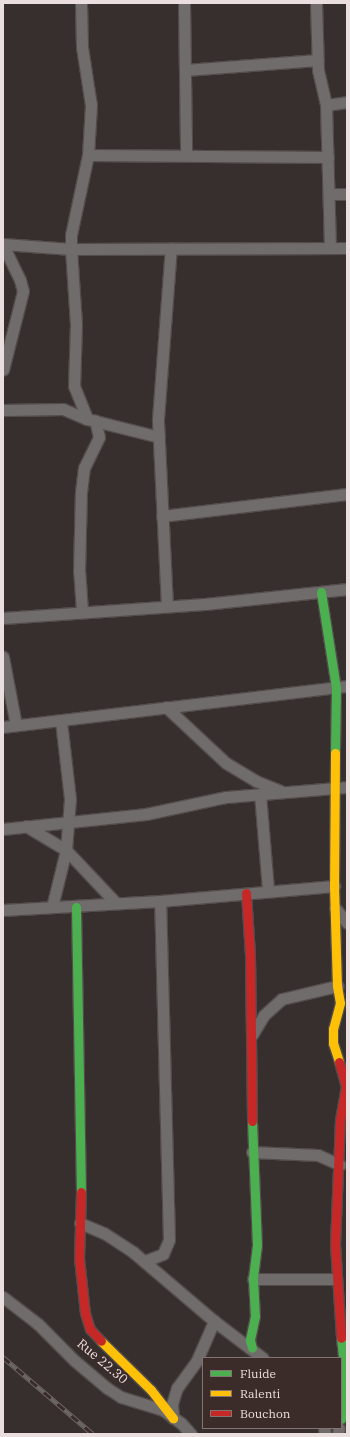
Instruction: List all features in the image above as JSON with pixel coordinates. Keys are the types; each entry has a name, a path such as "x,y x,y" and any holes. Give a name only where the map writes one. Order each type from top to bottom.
{"street":[{"path":"81,3 82,47 91,105 88,155 71,235 76,324 74,386 99,437 84,468 81,486 79,572 82,611"},
{"path":"184,3 186,154"},
{"path":"316,3 318,60 326,105 330,246"},
{"path":"185,70 318,60"},
{"path":"326,105 347,102"},
{"path":"88,155 186,154 328,157"},
{"path":"329,194 347,194"},
{"path":"3,370 23,292 20,280 3,245 71,249 330,246 347,248"},
{"path":"167,606 159,437 171,248"},
{"path":"3,410 63,409 91,420 159,437"},
{"path":"162,516 347,494"},
{"path":"3,618 82,611 167,606 347,590"},
{"path":"321,592 341,687 333,789 337,986 340,1010 333,1028 333,1043 346,1086 340,1132 336,1280 345,1371 345,1398 342,1414"},
{"path":"3,657 16,725"},
{"path":"3,727 341,687"},
{"path":"166,707 226,763 256,781 283,792"},
{"path":"52,907 66,850 70,782 61,721"},
{"path":"3,829 146,814 208,800 347,787"},
{"path":"260,794 268,890"},
{"path":"26,826 66,850 116,903"},
{"path":"3,910 160,901 268,890 334,886"},
{"path":"246,893 251,986 250,1041 252,1152 257,1245 253,1279 255,1316 250,1340 252,1348"},
{"path":"145,1261 163,1254 169,1240 160,901"},
{"path":"76,907 80,1278 90,1329 156,1396 173,1418"},
{"path":"335,908 347,923"},
{"path":"250,1041 264,1015 282,999 337,986"},
{"path":"340,1132 347,1142"},
{"path":"252,1152 318,1155 340,1165"},
{"path":"80,1223 104,1233 145,1261 214,1321 252,1348 262,1357"},
{"path":"253,1279 336,1280"},
{"name":"Rue 22.30","path":"3,1297 38,1324 75,1361 107,1388 121,1397 155,1406 173,1418 190,1434"},
{"path":"173,1418 172,1404 177,1388 197,1360 214,1321"},
{"path":"156,1396 177,1388"}],"railway":[{"path":"3,1357 93,1434"}],"traffic: fast":[{"path":"321,592 336,688 335,753"},
{"path":"76,907 81,1192"},
{"path":"252,1121 257,1245 253,1279 255,1316 250,1340 252,1348"},
{"path":"341,1338 346,1384 342,1412"}],"traffic: slow":[{"path":"335,753 334,886 337,986 340,1003 333,1029 333,1043 339,1062"},
{"path":"101,1341 151,1390 173,1418"}],"traffic: jam":[{"path":"246,893 250,955 252,1121"},
{"path":"339,1062 346,1086 340,1120 335,1244 341,1338"},
{"path":"81,1192 79,1258 85,1313 90,1329 101,1341"}]}
